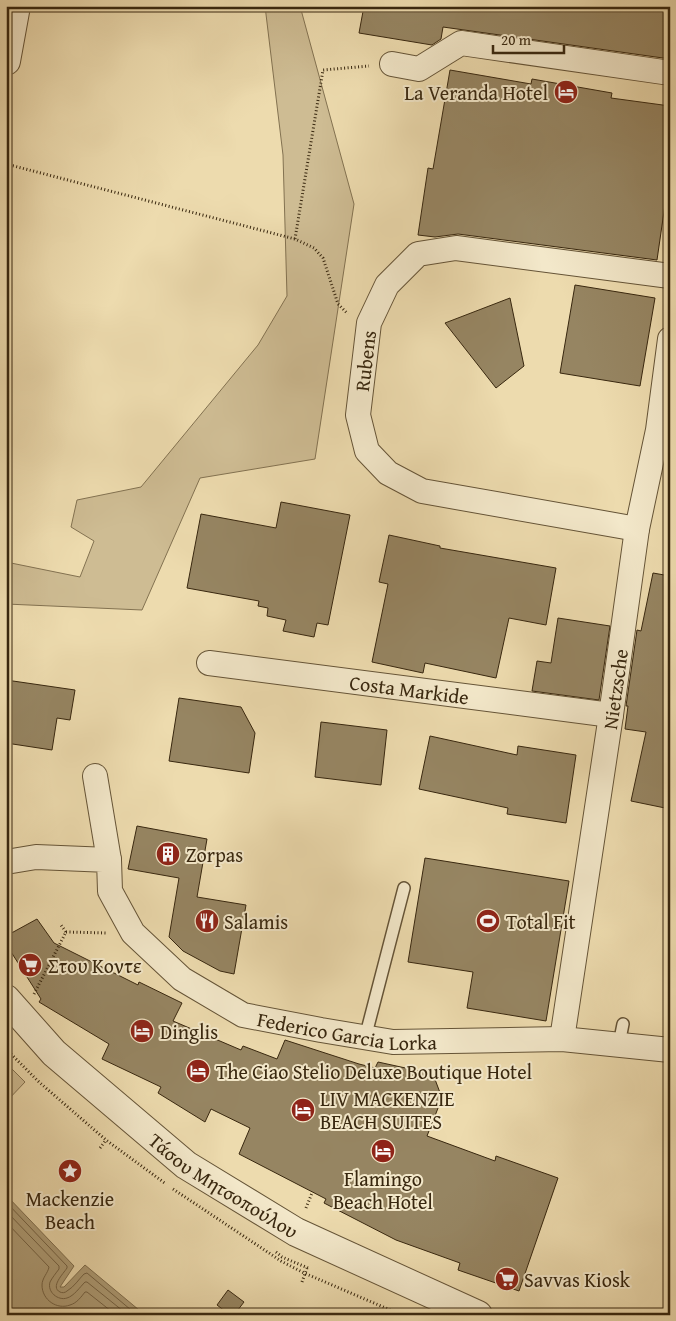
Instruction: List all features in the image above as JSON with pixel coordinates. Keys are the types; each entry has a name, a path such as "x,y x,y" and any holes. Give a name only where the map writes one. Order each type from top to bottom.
{"street":[{"path":"8,53 17,6"},
{"path":"392,64 420,68 461,43 670,73"},
{"name":"Rubens","path":"637,529 422,491 388,473 367,451 358,415 369,323 387,285 418,254 456,248 670,276"},
{"name":"Nietzsche","path":"562,1039 637,529 658,430 670,339"},
{"name":"Costa Markide","path":"209,663 611,715"},
{"name":"Federico Garcia Lorka","path":"96,776 109,860 110,891 133,933 182,979 243,1015 393,1042 562,1039 621,1034 670,1050"},
{"path":"6,862 36,857 109,860"},
{"name":"Τάσου Μητσοπούλου","path":"14,1008 54,1053 186,1165 296,1232 478,1315"}],"lane":[{"path":"365,1038 404,888"}],"path":[{"path":"295,239 323,70 392,64"},
{"path":"6,164 295,239 314,248 323,258 338,304 352,317 369,323"},
{"path":"61,925 66,932"},
{"path":"66,932 133,933"},
{"path":"14,1008 66,932"},
{"path":"100,1148 106,1140"},
{"path":"302,1282 307,1268"}],"shaded area":[{"path":"265,6 300,6 354,204 315,459 200,478 142,610 6,604 6,562 80,577 94,541 71,527 77,500 141,487 258,345 287,296 283,155"},
{"path":"6,1063 25,1082 6,1102"}],"water":[{"path":"6,1195 74,1266 60,1287 64,1287 85,1265 145,1315 6,1315"}],"building":[{"path":"364,6 670,6 670,59 443,27 441,39 432,45 359,33"},
{"path":"450,70 531,84 532,79 612,93 611,98 670,106 670,170 657,260 458,234 435,237 418,235 428,168 433,169"},
{"path":"575,285 655,298 640,386 560,373"},
{"path":"510,298 524,366 496,388 445,323"},
{"path":"281,502 350,515 328,625 317,623 314,637 283,631 286,620 267,616 268,608 258,606 259,601 187,588 201,514 276,528"},
{"path":"389,535 440,546 440,548 556,568 546,625 509,618 496,678 425,663 423,673 372,662 388,584 379,582"},
{"path":"653,573 670,576 670,809 631,801 646,732 625,729 628,706 626,706 637,630 641,631"},
{"path":"558,618 610,626 599,700 532,691 537,661 551,663"},
{"path":"6,680 75,690 70,720 57,718 52,750 6,743"},
{"path":"179,698 241,707 255,733 249,773 169,761"},
{"path":"321,722 387,730 381,785 315,777"},
{"path":"430,736 517,755 518,746 576,755 566,823 507,814 508,808 419,789"},
{"path":"137,826 207,839 197,897 246,905 234,974 220,971 183,951 169,937 179,878 128,869"},
{"name":"Total Fit","path":"425,858 569,881 546,1021 467,1008 473,972 408,962"},
{"path":"37,919 54,943 138,985 139,982 182,1003 173,1021 241,1050 243,1046 277,1059 285,1040 375,1068 378,1062 433,1074 442,1098 427,1136 495,1161 496,1156 558,1178 519,1291 458,1270 460,1263 396,1240 324,1203 326,1199 239,1154 250,1128 211,1109 205,1122 158,1093 161,1087 102,1059 109,1044 39,1002 41,999 6,944 6,936"},
{"path":"228,1290 244,1302 234,1315 230,1315 217,1305"}],"place":[{"name":"La Veranda Hotel","path":"566,92"},
{"name":"Zorpas","path":"168,854"},
{"name":"Salamis","path":"207,921"},
{"name":"Total Fit","path":"488,921"},
{"name":"Στου Κοντε","path":"30,965"},
{"name":"Dinglis","path":"142,1031"},
{"name":"The Ciao Stelio Deluxe Boutique Hotel","path":"198,1071"},
{"name":"LIV MACKENZIE BEACH SUITES","path":"303,1110"},
{"name":"Flamingo Beach Hotel","path":"383,1151"},
{"name":"Mackenzie Beach","path":"70,1171"},
{"name":"Savvas Kiosk","path":"507,1279"}]}
